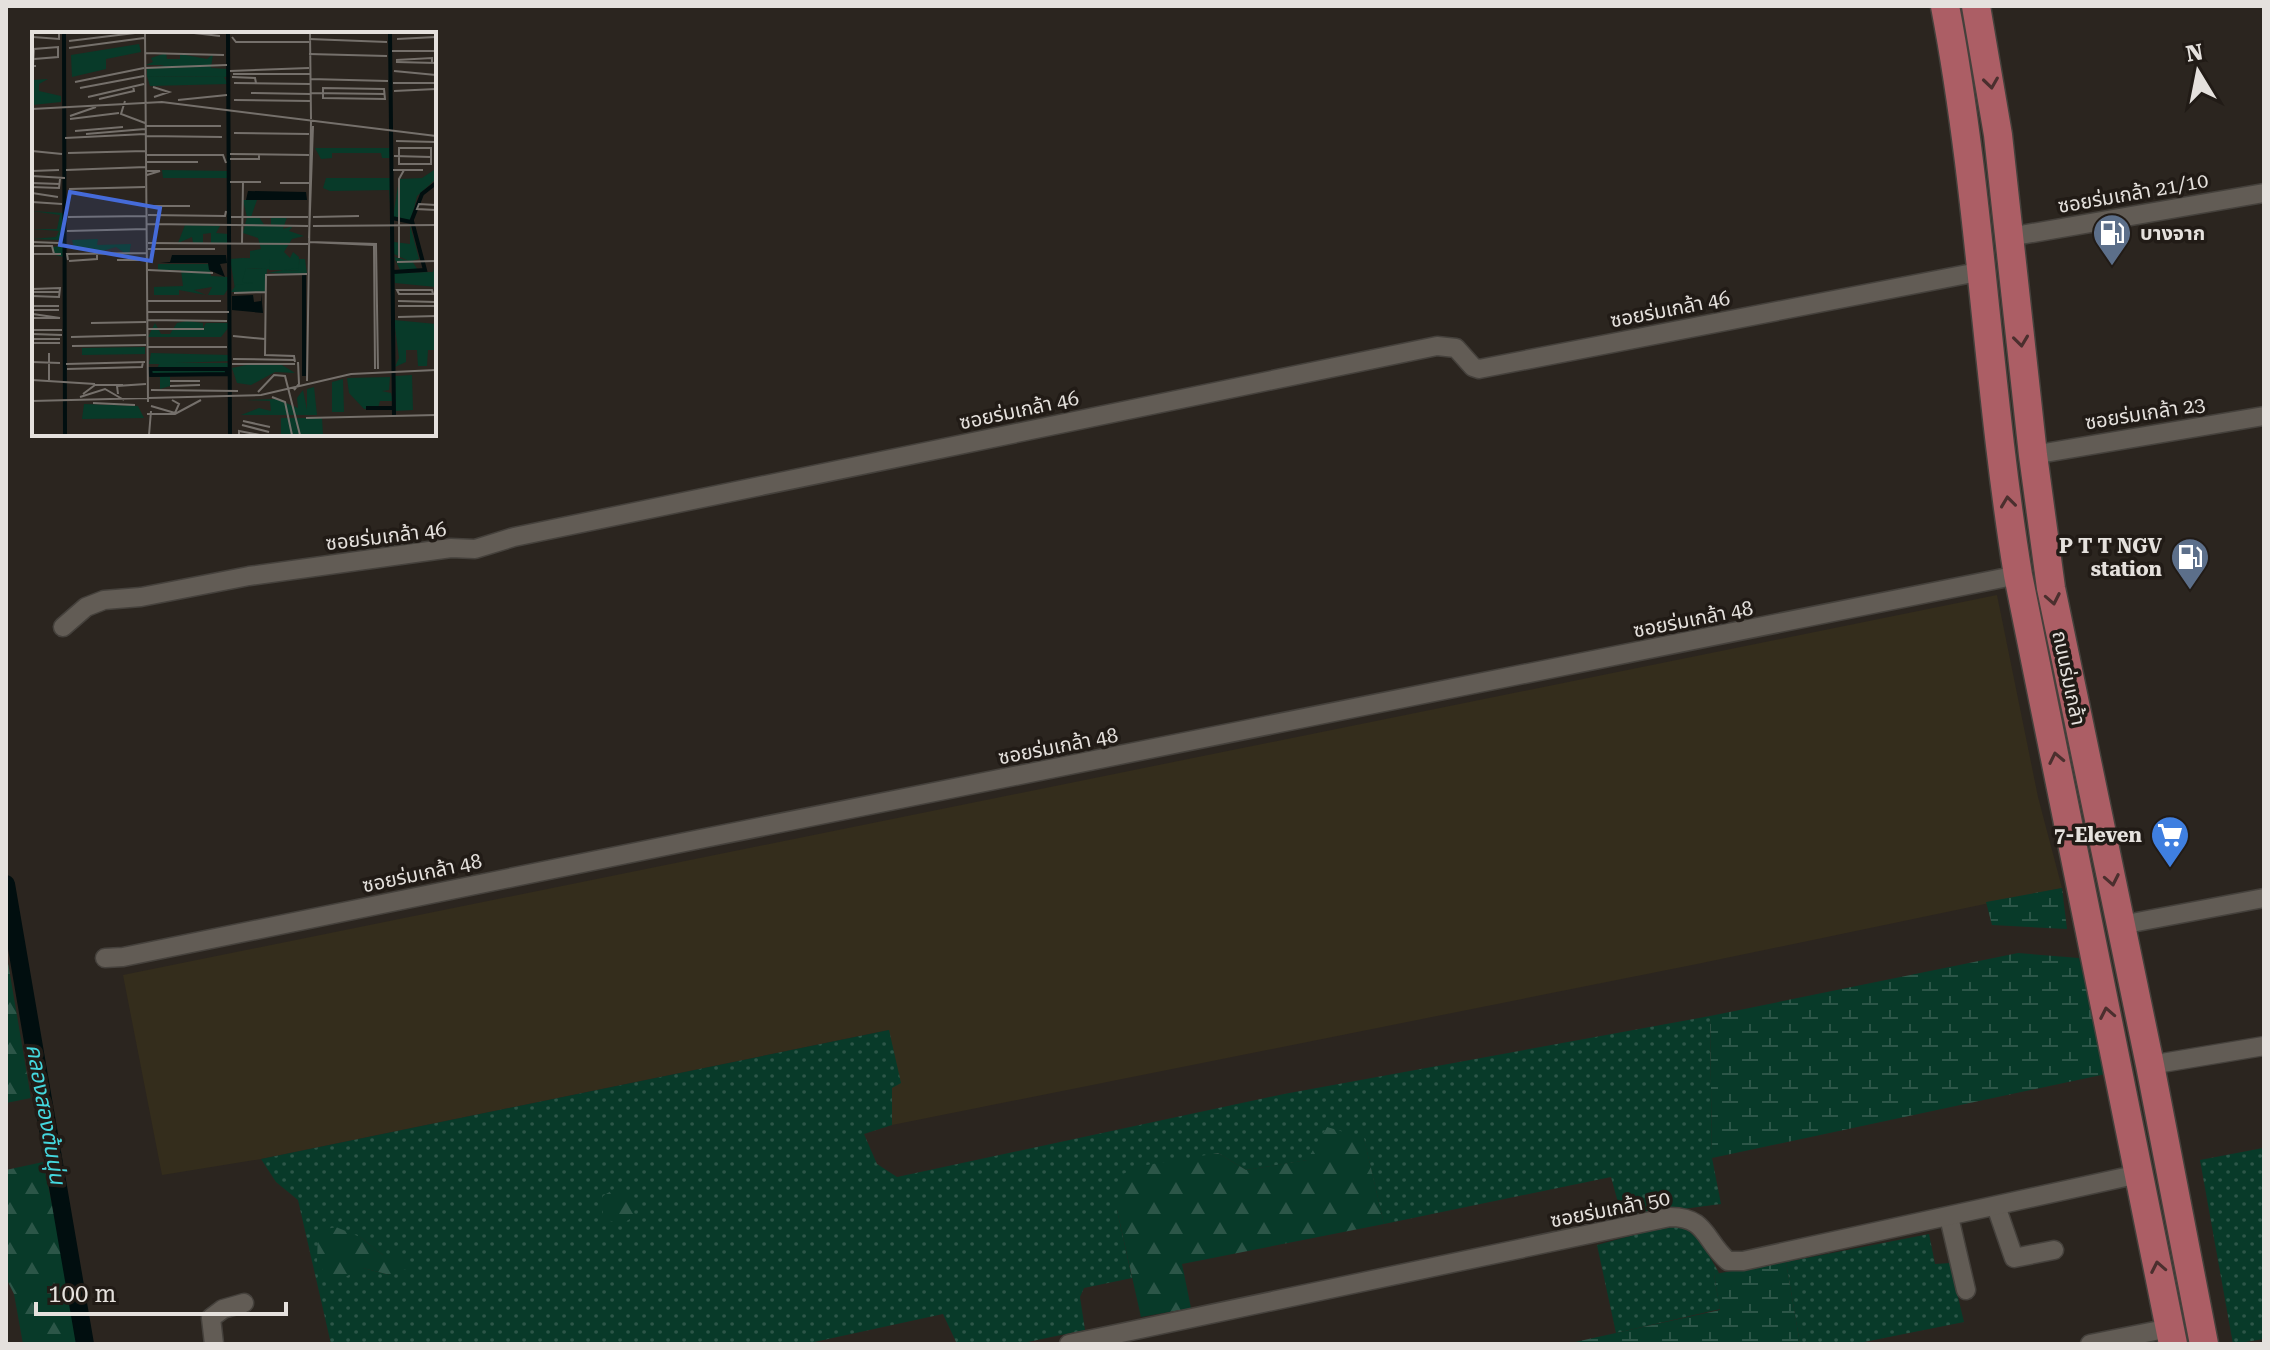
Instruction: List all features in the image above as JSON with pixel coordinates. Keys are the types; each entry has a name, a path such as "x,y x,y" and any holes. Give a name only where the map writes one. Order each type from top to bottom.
{"main road":[{"name":"ถนนร่มเกล้า","path":"1945,6 1969,153 2018,575 2171,1336"},
{"name":"ถนนร่มเกล้า","path":"1979,7 1993,95 2051,588 2150,1065 2204,1344"}],"street":[{"name":"ซอยร่มเกล้า 21/10","path":"2009,237 2264,193"},
{"name":"ซอยร่มเกล้า 46","path":"63,627 86,607 104,600 141,597 249,576 451,548 475,549 514,537 1437,346 1456,348 1473,367 1479,369 1983,271"},
{"name":"ซอยร่มเกล้า 23","path":"2033,455 2264,416"},
{"name":"ซอยร่มเกล้า 48","path":"105,958 123,957 2018,575"},
{"path":"2121,925 2264,898"},
{"path":"2150,1065 2264,1046"},
{"name":"ซอยร่มเกล้า 50","path":"1069,1344 1670,1217 1687,1217 1698,1223 1717,1251 1728,1261 1743,1261 2139,1174"},
{"path":"1996,1206 2014,1258 2054,1250"},
{"path":"1949,1217 1966,1290"},
{"path":"214,1344 211,1318 223,1309 244,1303"},
{"path":"2090,1344 2171,1336"}],"shaded area":[{"path":"1997,595 2038,797 2062,888 892,1125 889,1030 261,1159 162,1175 123,975"}],"green space":[{"path":"2062,888 2067,929 1992,925 1986,902"},
{"path":"6,951 31,1098 6,1103"},
{"path":"2018,953 2079,958 2106,1074 1712,1158 1710,1016"},
{"path":"1710,1016 1712,1158 1721,1204 1622,1217 1611,1177 1384,1224 1364,1139 1308,1160 1246,1170 1218,1153 1197,1158 1117,1210 1132,1278 1084,1288 1080,1297 1085,1330 1018,1344 957,1344 943,1314 805,1344 331,1344 298,1200 276,1182 261,1159 889,1030 901,1083 892,1088 892,1125 864,1134 877,1164 897,1177 1284,1094","holes":["360,1237 383,1255 390,1275 363,1268"]},
{"path":"1327,1127 1364,1138 1384,1224 1182,1264 1191,1308 1141,1317 1117,1210 1123,1174 1141,1166 1218,1153 1246,1170 1307,1160"},
{"path":"2263,1148 2264,1339 2233,1344 2200,1160"},
{"path":"43,1162 82,1344 23,1344 14,1294 6,1278 6,1170"},
{"path":"614,1189 625,1192 634,1216 621,1225 603,1218 603,1196"},
{"path":"1683,1226 1702,1243 1719,1273 1714,1275 1720,1309 1616,1333 1597,1245 1652,1230"},
{"path":"336,1227 360,1237 383,1255 406,1255 409,1268 390,1275 363,1268 333,1283 317,1262 318,1231"},
{"path":"1929,1234 1935,1264 1950,1263 1964,1322 1854,1344 1800,1344 1786,1262"},
{"path":"1786,1262 1800,1344 1566,1344 1720,1310 1714,1274"}],"waterway":[{"name":"คลองสองต้นนุ่น","path":"6,884 85,1344"}],"place":[{"name":"บางจาก","path":"2112,267"},
{"name":"P T T NGV station","path":"2190,591"},
{"name":"7-Eleven","path":"2170,869"}]}
